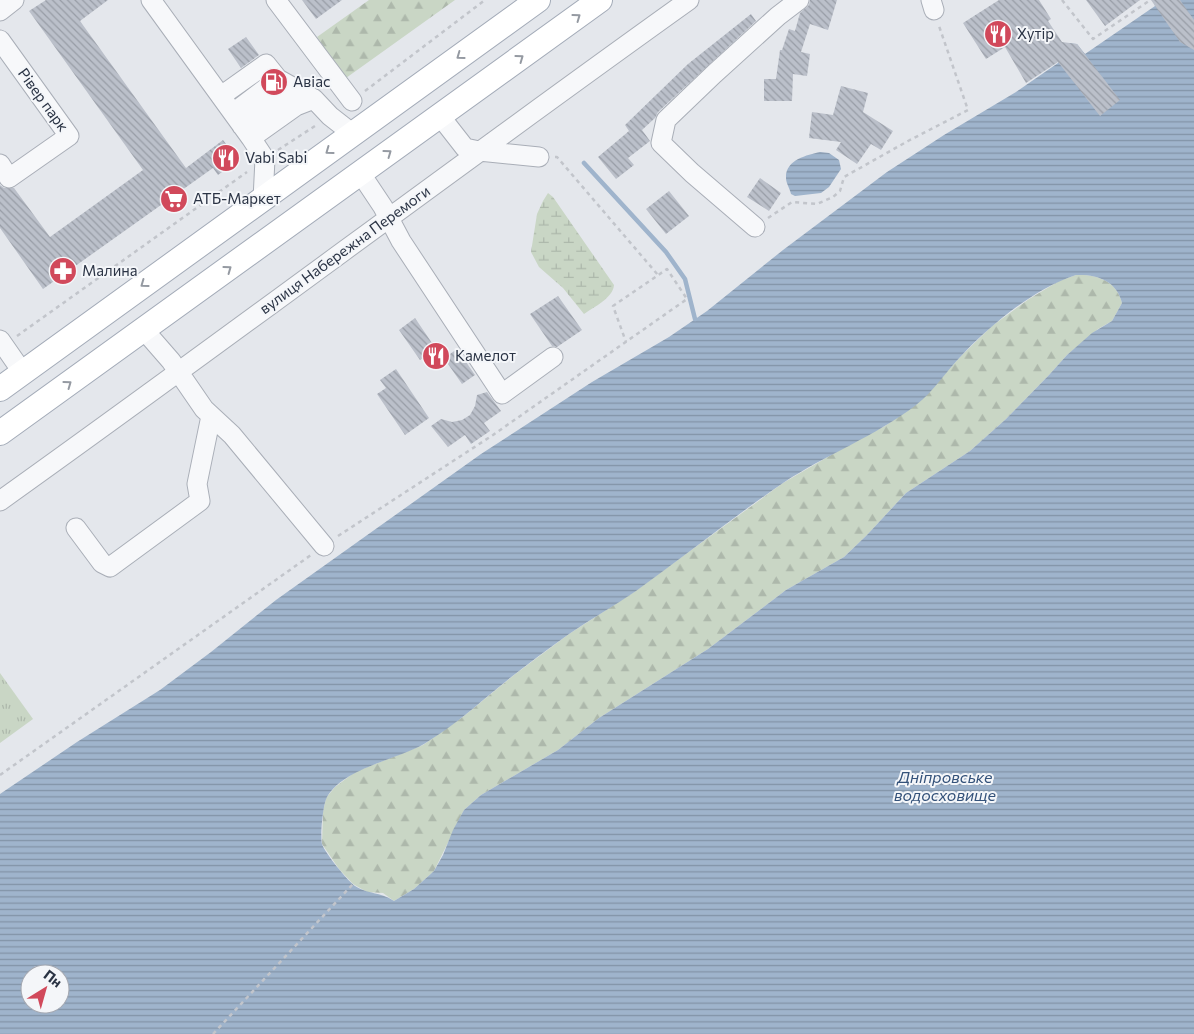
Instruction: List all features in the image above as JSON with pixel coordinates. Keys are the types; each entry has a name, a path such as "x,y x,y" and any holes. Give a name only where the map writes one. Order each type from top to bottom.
{"main road":[{"path":"0,433 600,0"},
{"path":"0,389 183,255 536,2 554,33"},
{"path":"183,255 205,285"},
{"path":"23,373 44,402"}],"street":[{"path":"0,11 14,0"},
{"path":"151,0 265,159 263,199"},
{"path":"276,0 352,101"},
{"name":"вулиця Набережна Перемоги","path":"0,501 689,0"},
{"path":"755,227 692,173 661,143 666,120 778,16 799,0"},
{"name":"Рівер парк","path":"0,40 69,136 9,178 0,164"},
{"path":"221,96 266,64 286,83 314,99 330,116 353,134"},
{"path":"242,126 286,83"},
{"path":"242,126 314,99"},
{"path":"440,116 465,148 539,156"},
{"path":"361,174 401,241 502,394 554,357"},
{"path":"144,330 171,361 204,409 232,436 324,546"},
{"path":"2,343 23,373"},
{"path":"76,528 102,563 110,567 200,500 197,484 211,416"}],"path":[{"path":"352,101 485,0"},
{"path":"1062,0 1093,39 1149,1"},
{"path":"755,227 792,202 818,204 833,197 840,191 844,177 968,110 933,5"},
{"path":"2,343 265,159 330,116"},
{"path":"539,156 557,157 658,275"},
{"path":"667,269 687,299 626,342 613,306 658,275 667,269"},
{"path":"213,1034 353,884"}],"green space":[{"path":"369,0 455,0 346,78 317,37"},
{"path":"548,193 553,197 614,285 607,298 584,314 563,288 539,267 531,252 537,214"},
{"path":"1076,275 1091,276 1105,280 1116,289 1122,303 1112,321 1098,329 1067,355 1006,419 970,451 906,493 844,557 786,590 708,649 599,718 558,750 481,795 464,810 434,871 414,889 394,901 383,893 367,892 353,884 339,869 322,844 323,812 326,798 335,787 355,772 423,745 464,716 514,675 569,634 634,592 783,483 855,441 885,426 918,403 962,355 992,326 1029,299 1059,281"},
{"path":"0,673 33,719 0,743"}],"water":[{"name":"Дніпровське водосховище","path":"1153,0 1194,0 1194,1034 0,1034 0,794 77,742 160,690 276,600 481,454 592,382 669,337 707,311 783,250 887,172 1016,92 1058,63 1059,49 1067,43 1077,44 1085,54 1155,6","holes":["1076,275 1105,280 1116,289 1122,303 1112,321 1092,333 1067,355 1006,419 970,451 906,493 844,557 786,590 708,649 599,718 558,750 481,795 464,810 434,871 414,889 394,901 355,886 337,866 322,844 322,820 327,797 345,779 433,739 548,649 577,628 636,591 783,483 867,436 916,405 935,387 963,354 1015,308 1060,281"]},
{"path":"820,152 829,153 839,160 841,169 829,187 821,193 795,196 791,194 786,178 789,167 798,159"}],"building":[{"path":"46,0 108,0 80,21 186,168 223,140 238,160 218,175 213,168 43,289 0,228 0,185 4,188 14,188 50,237 143,170 29,11"},
{"path":"302,0 342,0 316,19"},
{"path":"810,0 837,0 828,30 810,24 801,52 810,54 807,76 793,74 792,101 764,101 764,79 776,79 780,50 782,50 789,29 795,31 800,13 809,5"},
{"path":"999,0 1039,0 1051,19 1048,21 1062,42 1077,44 1120,100 1100,116 1058,62 1026,83 1005,47 986,59 963,23"},
{"path":"1086,0 1140,0 1105,26"},
{"path":"1151,0 1180,0 1194,20 1194,50 1180,42"},
{"path":"751,14 756,21 658,112 655,118 642,130 650,141 628,158 634,165 616,179 598,157 629,131 625,125 688,64"},
{"path":"246,37 259,55 241,68 228,49"},
{"path":"841,86 868,93 863,112 893,131 881,150 871,144 857,164 836,150 841,142 809,138 812,112 833,115"},
{"path":"760,178 781,193 769,211 747,197"},
{"path":"669,191 689,216 666,234 646,209"},
{"path":"558,296 582,330 557,347 552,346 530,314"},
{"path":"415,318 436,349 420,360 399,330"},
{"path":"457,349 475,375 462,384 448,364 450,354"},
{"path":"396,369 429,418 405,435 377,394 386,388 380,380"},
{"path":"487,392 501,411 484,423 490,431 471,444 465,435 448,447 431,426 441,419 452,422 462,420 470,415 475,406 477,395"}],"waterway":[{"path":"584,163 666,252 685,279 695,319"}],"place":[{"name":"Хутір","path":"998,34"},
{"name":"Авіас","path":"274,82"},
{"name":"Vabi Sabi","path":"226,158"},
{"name":"АТБ-Маркет","path":"174,199"},
{"name":"Малина","path":"63,271"},
{"name":"Камелот","path":"436,356"}]}
